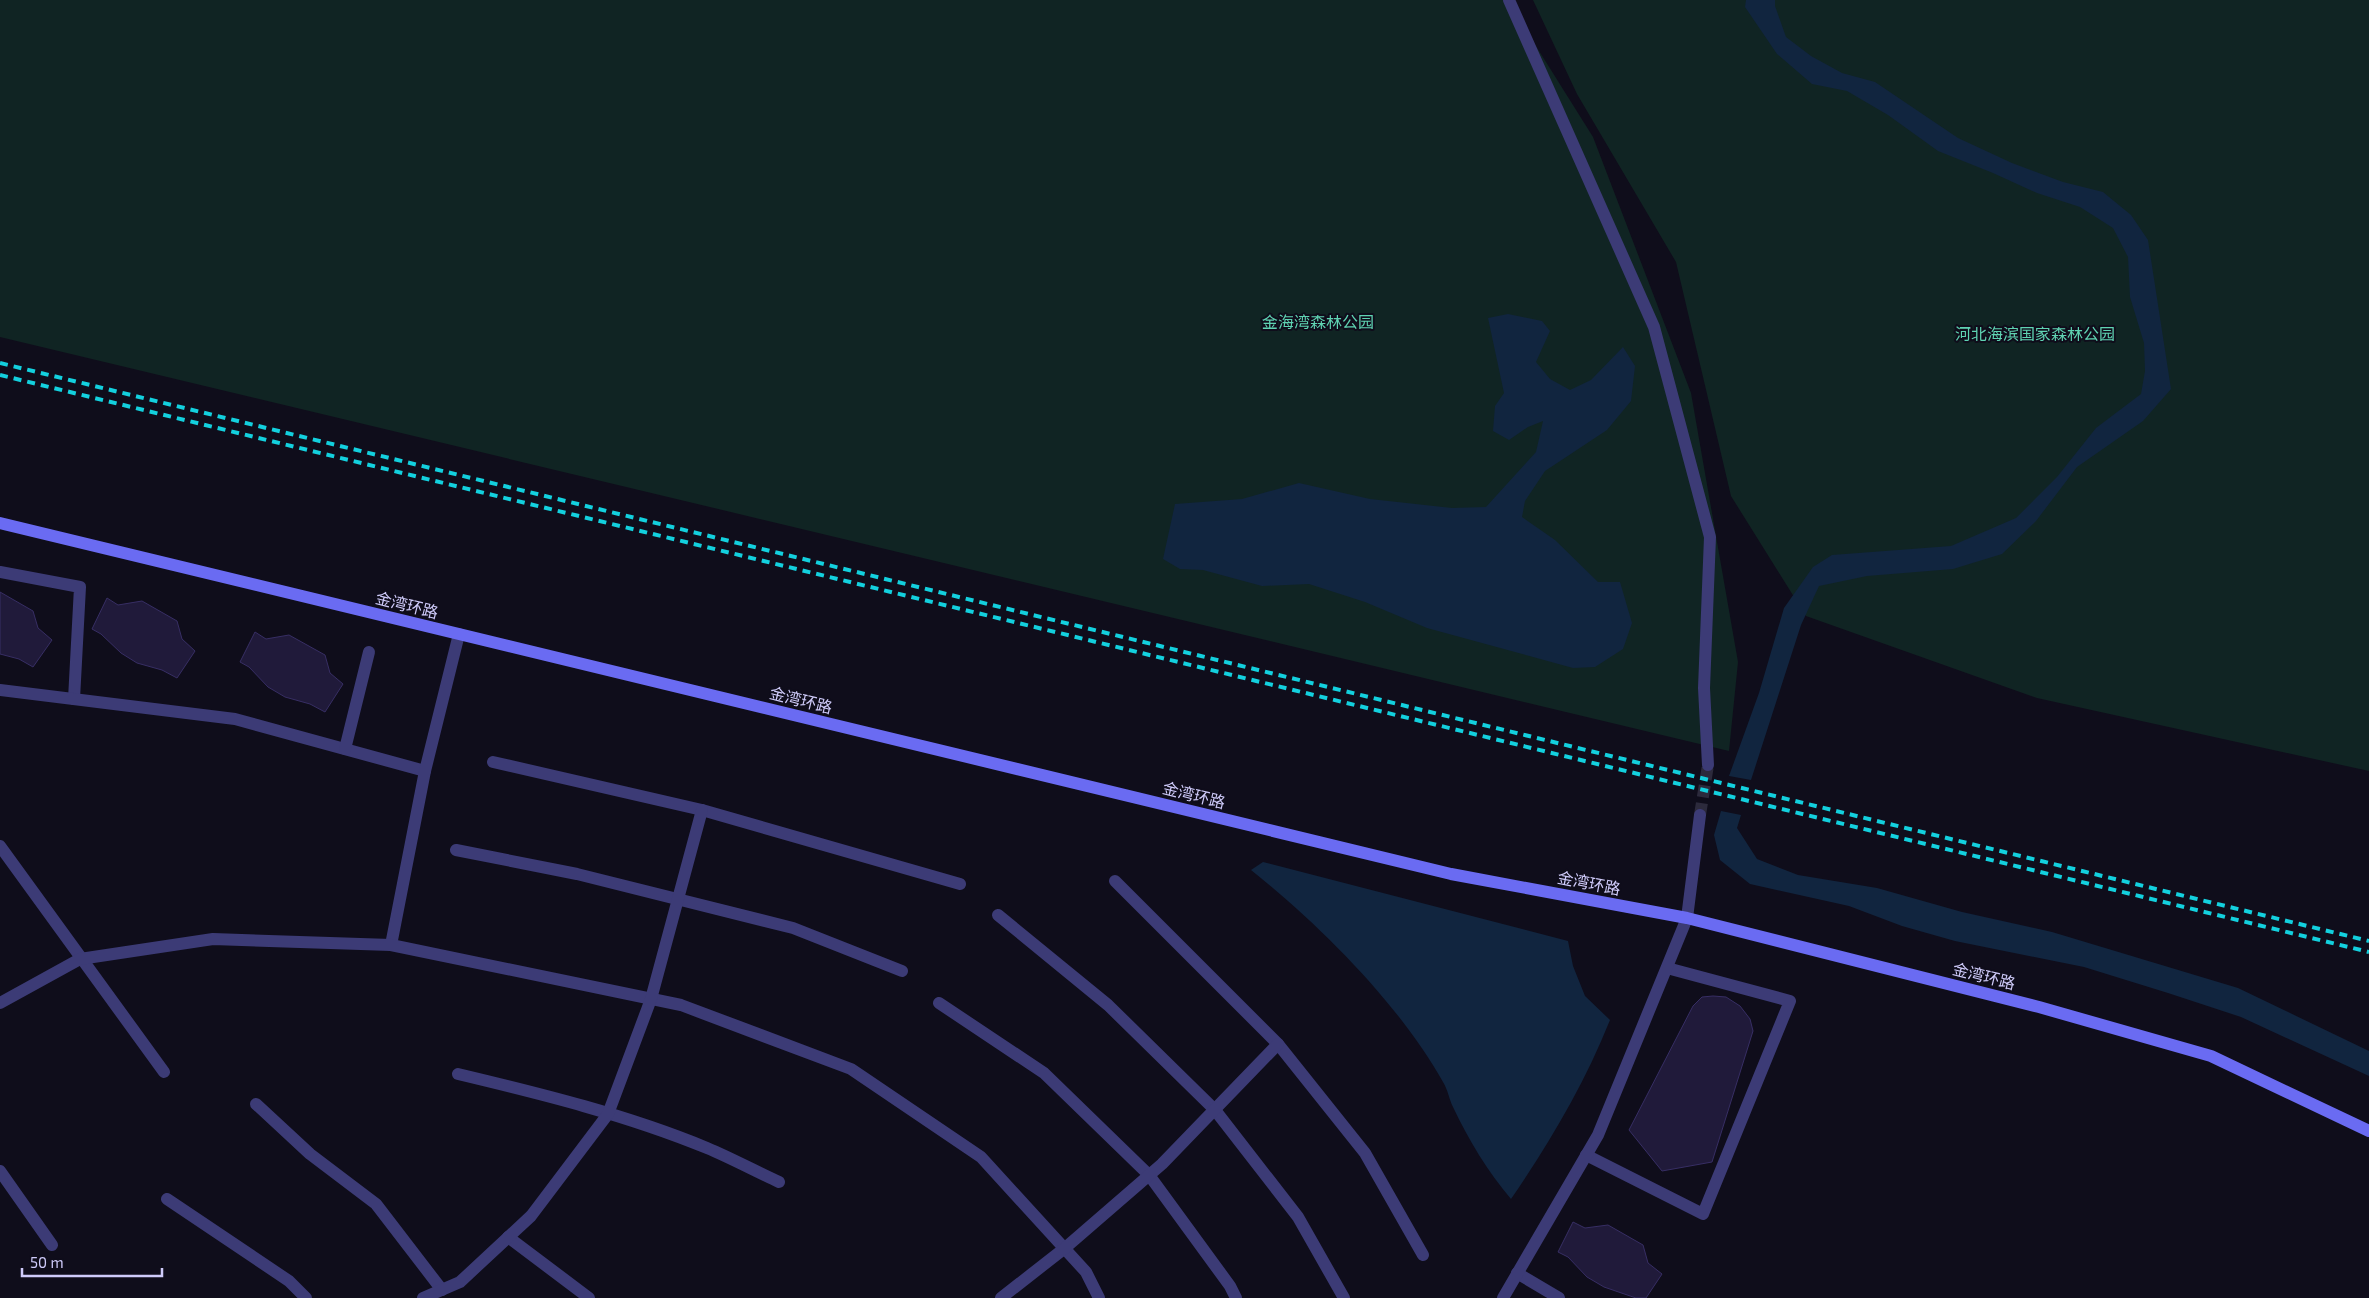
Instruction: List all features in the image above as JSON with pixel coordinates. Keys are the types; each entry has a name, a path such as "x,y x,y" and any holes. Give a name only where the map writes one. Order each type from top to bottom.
{"main road":[{"name":"金湾环路","path":"0,523 1451,874 1687,918 2039,1007 2211,1056 2369,1131"}],"street":[{"path":"1509,0 1654,327 1708,528 1710,537 1704,688 1708,764"},
{"path":"0,572 80,587 74,699"},
{"path":"391,945 425,771 459,634"},
{"path":"345,749 369,652"},
{"path":"0,690 235,719 425,771"},
{"path":"493,762 702,810 960,884"},
{"path":"423,1298 460,1282 531,1216 608,1114 651,999 702,810"},
{"path":"1503,1298 1598,1134 1667,968 1687,918 1700,816"},
{"path":"0,846 80,959 164,1072"},
{"path":"456,850 577,874 793,928 902,971"},
{"path":"1115,881 1278,1044 1365,1153 1424,1255"},
{"path":"998,915 1108,1005 1215,1110 1298,1217 1344,1298"},
{"path":"0,1003 80,959 212,939 391,945 681,1005 851,1069 981,1157 1086,1272 1099,1298"},
{"path":"1586,1155 1703,1214 1790,1001 1667,968"},
{"path":"939,1003 1044,1073 1150,1175 1230,1286 1236,1298"},
{"path":"1001,1298 1065,1248 1150,1175 1278,1044"},
{"path":"458,1074 537,1093 608,1114 706,1148 779,1182"},
{"path":"256,1104 310,1154 376,1204 442,1290"},
{"path":"0,1171 52,1245"},
{"path":"167,1199 289,1281 306,1298"},
{"path":"508,1237 589,1298"},
{"path":"1517,1273 1559,1298"}],"green space":[{"name":"金海湾森林公园","path":"0,0 1507,0 1593,137 1691,393 1738,662 1729,751 0,337"},
{"name":"河北海滨国家森林公园","path":"1533,0 2369,0 2369,771 2037,698 1806,616 1731,496 1676,262 1577,94"}],"water":[{"path":"1746,0 1775,0 1775,6 1786,37 1811,56 1842,73 1875,82 1958,138 2012,163 2063,182 2103,192 2131,215 2148,240 2171,389 2143,421 2077,467 2036,521 2002,554 1953,569 1867,576 1819,586 1801,625 1751,780 1729,776 1759,693 1784,608 1813,567 1832,555 1951,546 2016,518 2057,477 2096,428 2141,394 2145,371 2144,343 2130,297 2128,257 2113,228 2080,207 2037,193 1938,151 1888,115 1847,91 1812,84 1777,54 1745,7"},
{"path":"1508,314 1542,321 1550,331 1536,362 1550,379 1570,390 1591,380 1623,347 1635,366 1631,401 1607,430 1545,471 1525,501 1522,517 1555,540 1598,582 1620,582 1632,623 1623,649 1595,667 1573,668 1427,628 1365,602 1309,584 1262,586 1203,570 1180,569 1163,559 1175,504 1242,499 1299,483 1370,499 1452,508 1486,507 1536,452 1543,421 1528,427 1509,440 1493,431 1495,406 1504,393 1488,318"},
{"path":"1721,811 1741,815 1737,828 1757,859 1798,875 1877,888 1962,912 2052,932 2238,988 2369,1051 2369,1076 2241,1017 2168,993 2084,967 1955,941 1902,926 1849,906 1750,884 1720,860 1714,835"},
{"path":"1263,862 1568,941 1573,966 1585,996 1610,1020 1578,1090 1511,1199 1479,1155 1459,1119 1443,1082 1405,1024 1331,941 1251,870"}],"building":[{"path":"0,592 33,611 38,628 52,640 33,667 19,659 0,654"},
{"path":"107,598 118,605 142,601 177,621 182,639 195,651 177,678 162,670 137,663 121,653 101,634 92,629"},
{"path":"255,632 266,639 289,635 325,655 330,673 343,684 325,712 310,704 285,697 268,687 249,667 240,662"},
{"path":"1702,997 1726,997 1740,1006 1750,1019 1753,1031 1712,1162 1662,1171 1629,1130 1693,1006"},
{"path":"1573,1222 1585,1228 1608,1225 1643,1245 1648,1263 1662,1274 1646,1298 1636,1298 1604,1287 1587,1277 1568,1257 1558,1252"}],"tunnel":[{"path":"1700,815 1708,765"}],"railway":[{"path":"0,363 2369,941"},
{"path":"0,375 2369,952"}]}
